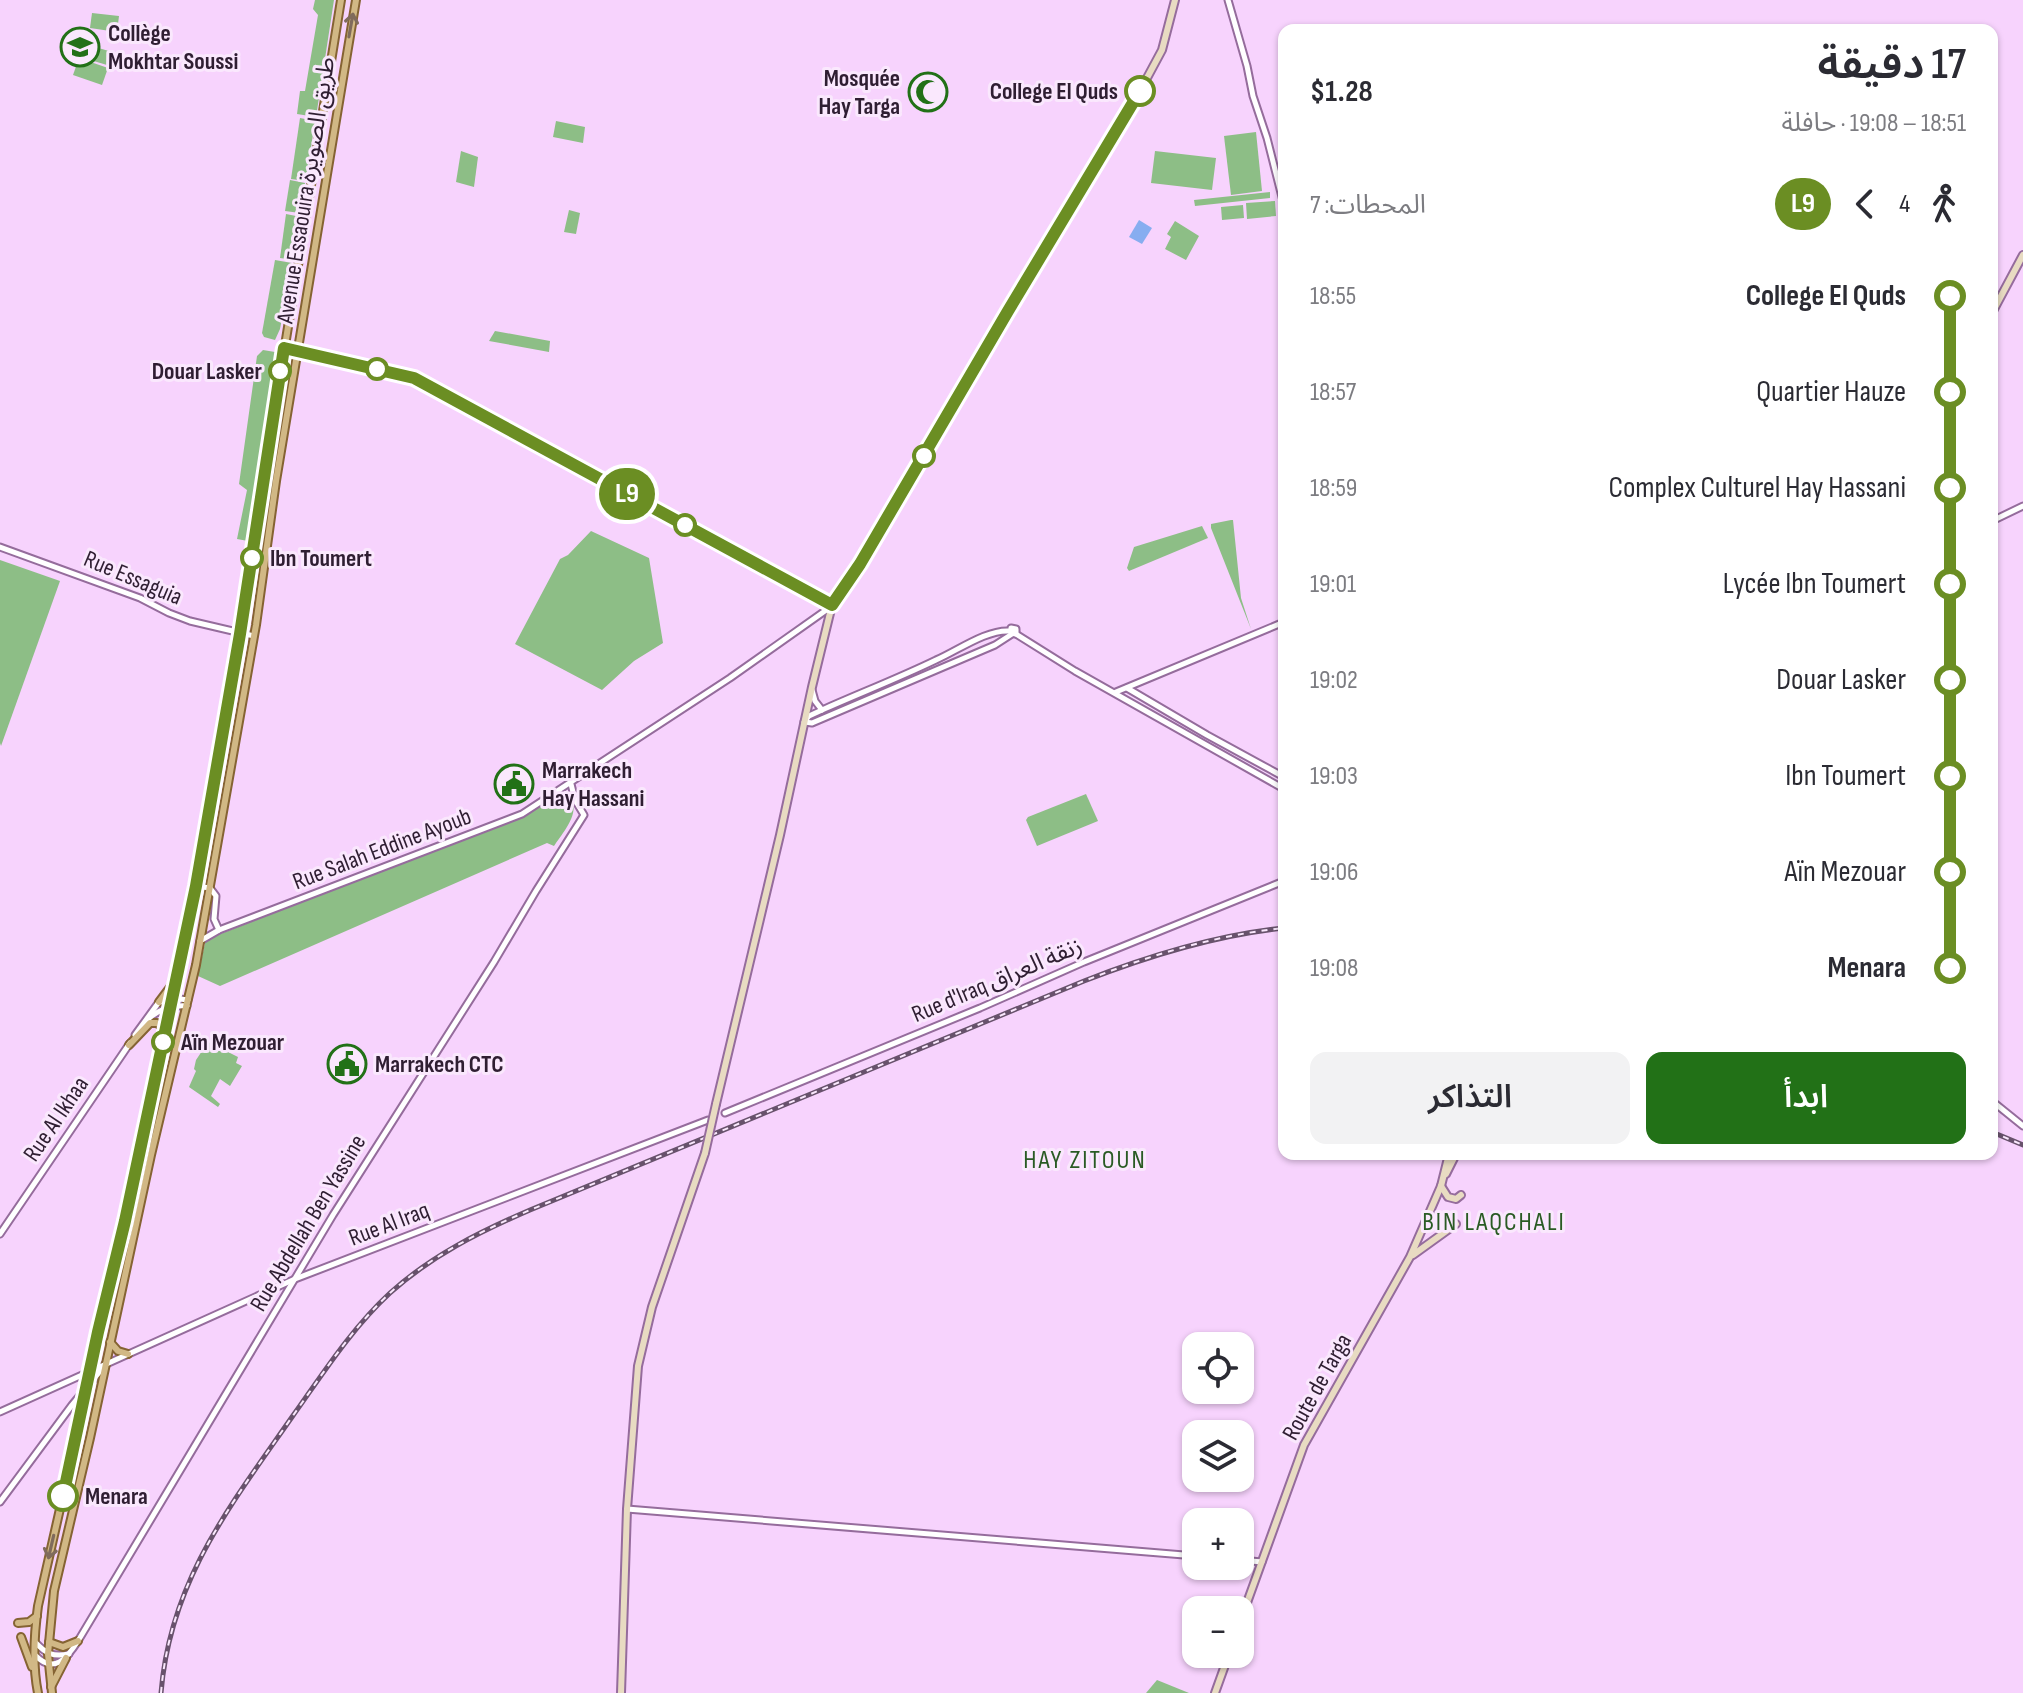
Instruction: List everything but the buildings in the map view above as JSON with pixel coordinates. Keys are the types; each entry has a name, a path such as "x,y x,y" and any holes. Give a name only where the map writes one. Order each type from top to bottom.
{"main road":[{"name":"Avenue Essaouira طريق الصويرة","path":"34,1674 37,1616 196,886 240,634 341,0"},
{"name":"Avenue Essaouira طريق الصويرة","path":"52,1690 48,1654 54,1591 200,941 254,636 278,467 356,0"},
{"path":"621,1693 627,1509 641,1349 652,1307 705,1153 832,605 860,564 1133,104 1162,50 1175,0"},
{"path":"1998,302 2023,255"},
{"path":"159,1002 176,979"},
{"path":"129,1045 150,1023 157,1023 166,1030"},
{"name":"Route de Targa","path":"1444,1177 1447,1160"},
{"name":"Route de Targa","path":"1250,1596 1304,1445 1410,1257 1453,1160"},
{"path":"1441,1186 1448,1197 1456,1199 1461,1195"},
{"path":"1410,1257 1456,1224"},
{"path":"110,1342 118,1351 128,1354"},
{"path":"18,1623 29,1622 37,1616"},
{"path":"21,1637 38,1693"},
{"path":"49,1642 63,1647 78,1641"},
{"path":"52,1690 68,1656"},
{"path":"1215,1693 1224,1668"}],"street":[{"path":"1228,0 1278,181"},
{"path":"1998,518 2023,506"},
{"name":"Rue Essaguia","path":"0,547 140,598 179,617 254,636"},
{"name":"Rue Salah Eddine Ayoub","path":"200,941 219,930 517,816 571,784 774,648 832,605"},
{"path":"1115,692 1278,625"},
{"path":"804,722 809,716 1000,631 1012,633 1278,786"},
{"path":"804,722 812,723 995,645 1012,633"},
{"path":"812,687 815,701 822,710"},
{"path":"1127,688 1278,774"},
{"name":"Rue Abdellah Ben Yassine","path":"68,1656 387,1128 584,815 575,800 571,784"},
{"name":"Rue d'Iraq زنقة العراق","path":"725,1113 1278,883"},
{"path":"196,886 210,888 217,897 214,921 219,930"},
{"path":"159,1002 188,1003"},
{"name":"Rue Al Ikhaa","path":"0,1234 159,1002"},
{"name":"Rue Al Ikhaa","path":"143,1024 172,1003"},
{"path":"1998,1106 2023,1126"},
{"name":"Rue Al Iraq","path":"0,1412 295,1279 708,1120"},
{"path":"0,1502 105,1366"},
{"path":"627,1509 1182,1555"},
{"path":"1254,1561 1262,1562"},
{"path":"35,1642 48,1654 68,1656"},
{"path":"35,1655 38,1660 49,1664 68,1656"}],"green space":[{"path":"315,0 334,0 316,117 297,114 300,91 305,91 318,15 313,9"},
{"path":"92,13 119,16 117,32 90,28"},
{"path":"92,46 112,52 107,65 87,59"},
{"path":"79,58 108,68 102,85 73,75"},
{"path":"300,118 315,121 306,181 291,179"},
{"path":"556,121 585,127 583,143 553,137"},
{"path":"1256,132 1262,191 1231,195 1224,136"},
{"path":"461,151 478,157 474,187 456,182"},
{"path":"1155,151 1216,158 1212,190 1151,183"},
{"path":"290,180 305,183 300,213 285,211"},
{"path":"1270,192 1270,198 1195,206 1194,200"},
{"path":"1275,201 1276,216 1247,219 1246,203"},
{"path":"1243,205 1244,218 1222,220 1221,207"},
{"path":"569,210 580,213 576,234 564,232"},
{"path":"286,214 301,217 295,260 280,258"},
{"path":"1175,221 1199,236 1186,260 1165,249 1171,237 1167,234"},
{"path":"275,260 292,263 280,329 275,340 264,337 262,333"},
{"path":"495,331 550,341 549,352 489,341"},
{"path":"263,350 275,352 248,541 237,539 247,490 239,484 257,356"},
{"path":"1233,520 1241,598 1251,629 1211,528 1211,524"},
{"path":"1202,526 1208,538 1129,571 1127,568 1134,547"},
{"path":"591,531 649,558 663,643 634,661 602,690 515,644 560,559"},
{"path":"0,560 60,581 1,746 0,743"},
{"path":"560,793 573,803 573,810 572,818 554,846 547,843 220,986 198,976 205,943 210,938 525,815"},
{"path":"1086,794 1098,821 1037,846 1026,820 1028,817"},
{"path":"208,1042 238,1057 236,1063 242,1066 230,1086 220,1079 211,1096 220,1104 218,1107 189,1087 196,1071 196,1060"},
{"path":"1157,1680 1189,1693 1146,1693"}],"water":[{"path":"1139,220 1152,228 1142,244 1129,237"}],"railway":[{"path":"161,1693 177,1615 190,1580 226,1514 350,1337 390,1293 439,1256 530,1210 1084,981 1182,948 1278,929"},
{"path":"1998,1135 2023,1145"}],"bus line":[{"name":"L9","path":"63,1496 196,886 240,634 284,348 414,378 832,605 860,564 1140,91"}],"place":[{"name":"Collège Mokhtar Soussi","path":"80,47"},
{"name":"College El Quds","path":"1140,91"},
{"name":"Mosquée Hay Targa","path":"928,92"},
{"name":"Douar Lasker","path":"280,371"},
{"name":"Ibn Toumert","path":"252,558"},
{"name":"Marrakech Hay Hassani","path":"514,784"},
{"name":"Aïn Mezouar","path":"163,1042"},
{"name":"Marrakech CTC","path":"347,1064"},
{"name":"Menara","path":"63,1496"}],"district":[{"name":"HAY ZITOUN","path":"1085,1160"},
{"name":"BIN LAQCHALI","path":"1494,1222"}]}
